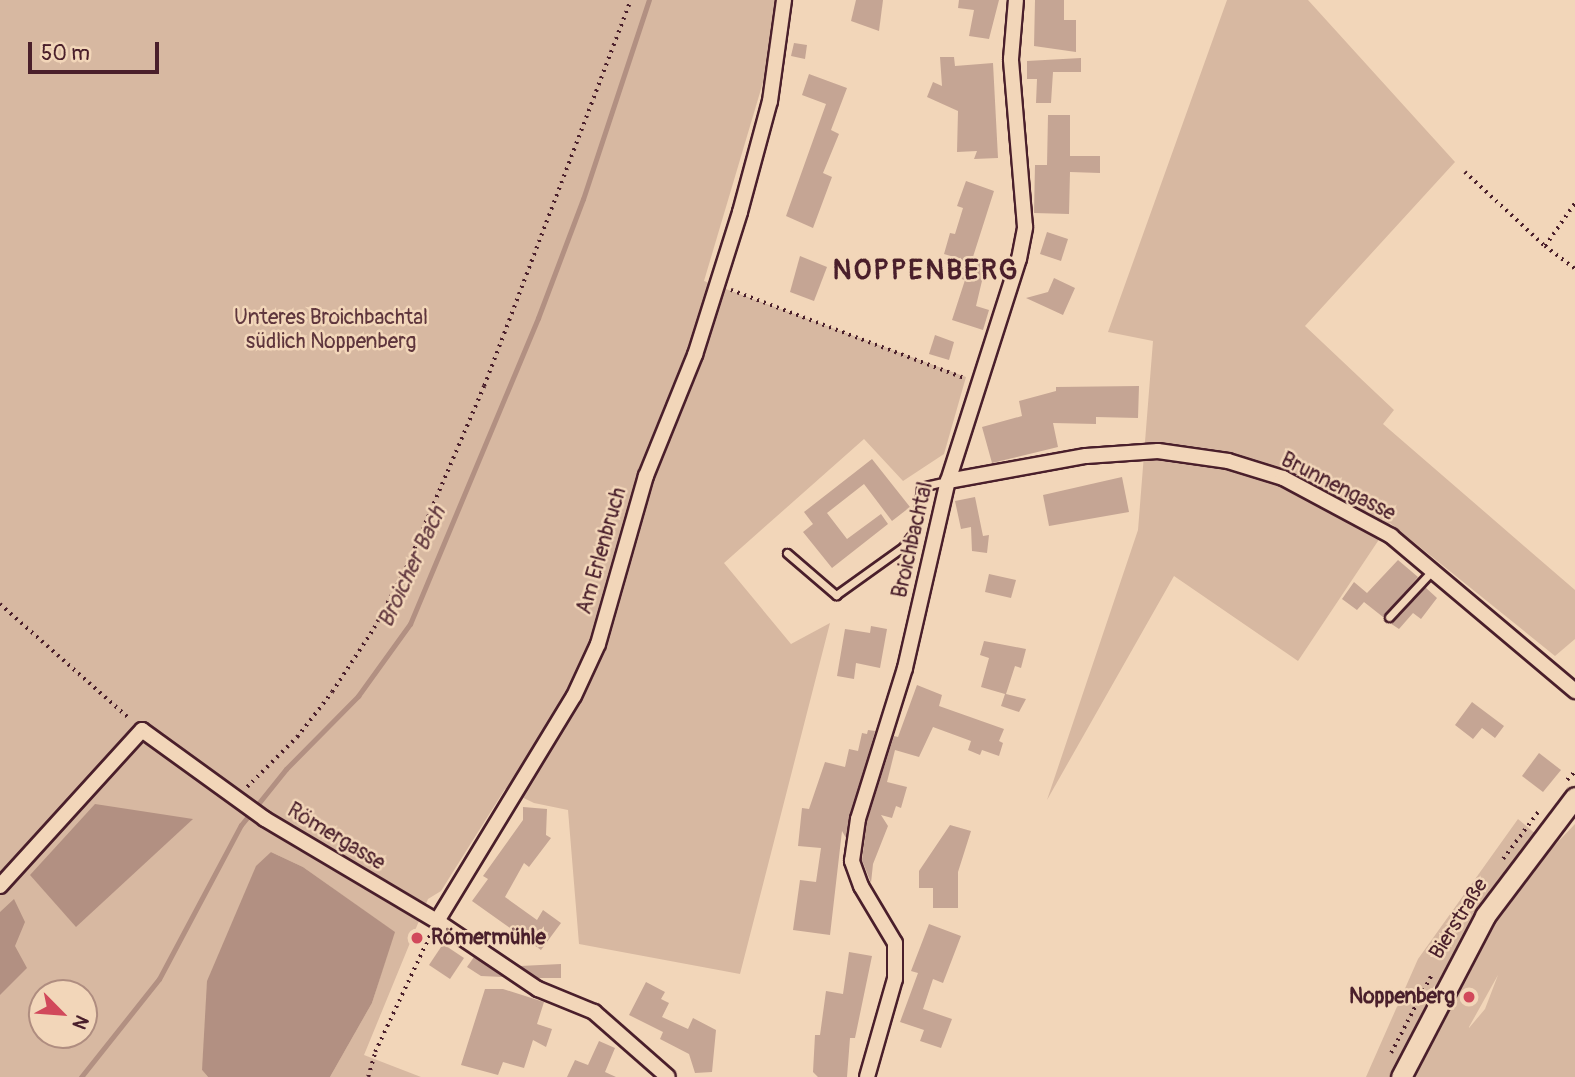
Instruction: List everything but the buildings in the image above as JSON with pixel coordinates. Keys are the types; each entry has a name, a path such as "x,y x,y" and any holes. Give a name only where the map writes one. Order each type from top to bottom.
{"main road":[{"name":"Bierstraße","path":"1401,1077 1485,916 1575,797"}],"street":[{"name":"Am Erlenbruch","path":"437,921 574,696 598,644 646,476 719,285 768,110 784,0"},
{"name":"Broichbachtal","path":"867,1077 895,979 895,943 852,861 856,833 905,667 948,481 1025,227 1011,59 1016,0"},
{"name":"Brunnengasse","path":"948,481 1086,456 1158,451 1228,461 1283,478 1391,536 1575,691"},
{"name":"Römergasse","path":"142,730 265,819 437,921 538,989 594,1012 668,1077"},
{"path":"0,886 142,730"}],"lane":[{"path":"787,553 836,595 903,547 916,530 921,487 948,481"},
{"path":"1390,617 1432,571"}],"path":[{"path":"240,801 297,737 332,692 374,628 406,568 494,361 631,0"},
{"path":"1465,172 1545,246 1575,269"},
{"path":"1545,246 1575,204"},
{"path":"719,285 979,384"},
{"path":"0,604 142,730"},
{"path":"368,1077 375,1052 437,921"}],"green space":[{"name":"Unteres Broichbachtal südlich Noppenberg","path":"0,0 775,0 764,79 704,281 966,377 944,454 903,481 864,439 724,563 791,644 830,623 740,974 579,944 568,810 534,803 505,789 441,891 428,899 364,1055 421,1077 330,1077 372,1003 394,932 303,867 271,852 202,1070 208,1077 0,1077"},
{"path":"1227,0 1308,0 1455,162 1305,326 1394,410 1383,424 1575,590 1575,639 1555,656 1390,523 1298,661 1174,576 1047,800 1138,530 1153,341 1108,332"},
{"path":"1518,819 1552,848 1575,824 1575,1077 1366,1077 1418,959","holes":["1498,975 1485,1009 1469,1028"]}],"shaded area":[{"path":"95,804 193,819 76,927 30,875"},
{"path":"271,852 303,867 395,932 372,1003 330,1077 208,1077 202,1070 207,981 256,866"},
{"path":"14,899 25,922 15,946 27,968 0,995 0,912"}],"waterway":[{"name":"Broicher Bach","path":"81,1077 159,979 241,825 286,769 358,696 410,624 538,318 583,199 649,0"}],"place":[{"name":"Römermühle","path":"417,938"},
{"name":"Noppenberg","path":"1469,997"}],"district":[{"name":"NOPPENBERG","path":"926,271"}]}
